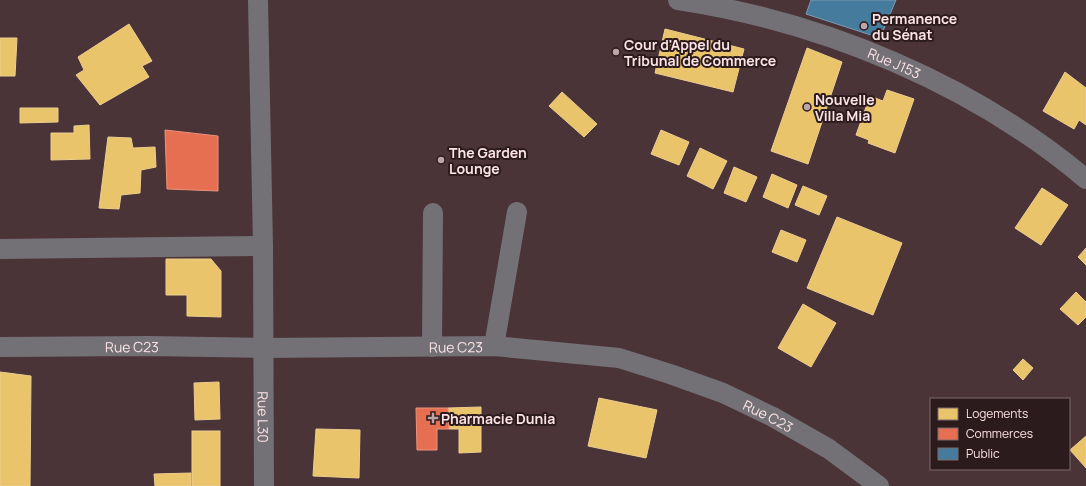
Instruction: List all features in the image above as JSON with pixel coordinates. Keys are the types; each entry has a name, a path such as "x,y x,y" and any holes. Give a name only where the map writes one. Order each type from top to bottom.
{"street":[{"name":"Rue L30","path":"258,0 264,348 264,486"},
{"name":"Rue J153","path":"678,0 713,5 801,27 883,57 973,100 1059,157 1086,179"},
{"path":"494,346 517,212"},
{"path":"432,347 433,213"},
{"path":"0,248 262,246"},
{"name":"Rue C23","path":"0,347 147,346 264,348 494,346 619,358 724,393 773,417 829,449 879,486"}],"building: Logements":[{"path":"129,24 152,61 142,66 149,77 100,105 76,75 84,70 78,57"},
{"path":"665,29 744,49 733,92 655,73"},
{"path":"0,38 17,38 15,76 0,76"},
{"name":"Nouvelle Villa Mia","path":"807,48 842,62 808,164 771,151"},
{"path":"1065,72 1086,88 1086,125 1079,120 1074,129 1043,111"},
{"path":"887,90 914,99 895,153 868,143 869,140 856,135 870,96 883,101"},
{"path":"562,92 597,124 584,137 549,106"},
{"path":"20,108 58,108 58,122 20,123"},
{"path":"89,125 90,159 51,160 51,133 74,133 74,126"},
{"path":"661,130 689,142 679,165 651,154"},
{"path":"108,137 131,138 133,148 155,147 156,167 141,170 140,193 121,195 119,209 99,208"},
{"path":"700,148 727,161 713,189 687,176"},
{"path":"734,167 757,177 746,202 724,193"},
{"path":"772,174 797,185 788,208 763,197"},
{"path":"803,186 827,196 819,215 795,205"},
{"path":"1042,188 1068,205 1041,245 1015,228"},
{"path":"837,217 902,243 873,315 807,288"},
{"path":"781,230 806,240 797,262 772,252"},
{"path":"1086,248 1086,265 1078,257"},
{"path":"166,259 211,259 221,271 221,317 187,316 187,295 166,295"},
{"path":"1076,292 1086,302 1086,317 1078,325 1060,309"},
{"path":"803,304 836,323 811,367 778,348"},
{"path":"1023,359 1033,368 1023,380 1013,370"},
{"path":"0,372 31,376 30,486 0,486"},
{"path":"219,382 220,419 195,420 194,383"},
{"path":"599,398 657,410 646,458 588,446"},
{"path":"481,407 481,452 459,453 459,429 449,429 448,408"},
{"path":"316,429 360,430 359,478 313,476"},
{"path":"192,431 220,431 220,486 192,486"},
{"path":"1086,436 1086,468 1070,450"},
{"path":"191,473 191,486 155,486 154,474"}],"building: Commerces":[{"path":"165,130 218,136 218,191 167,189"},
{"path":"416,408 448,408 449,429 437,429 437,450 417,450"}],"building: Public":[{"name":"Permanence du Sénat","path":"811,0 896,0 880,38 806,14"}],"place":[{"name":"Permanence du Sénat","path":"864,26"},
{"name":"Cour d'Appel du Tribunal de Commerce","path":"616,52"},
{"name":"Nouvelle Villa Mia","path":"807,107"},
{"name":"The Garden Lounge","path":"441,160"},
{"name":"Pharmacie Dunia","path":"433,418"}]}
